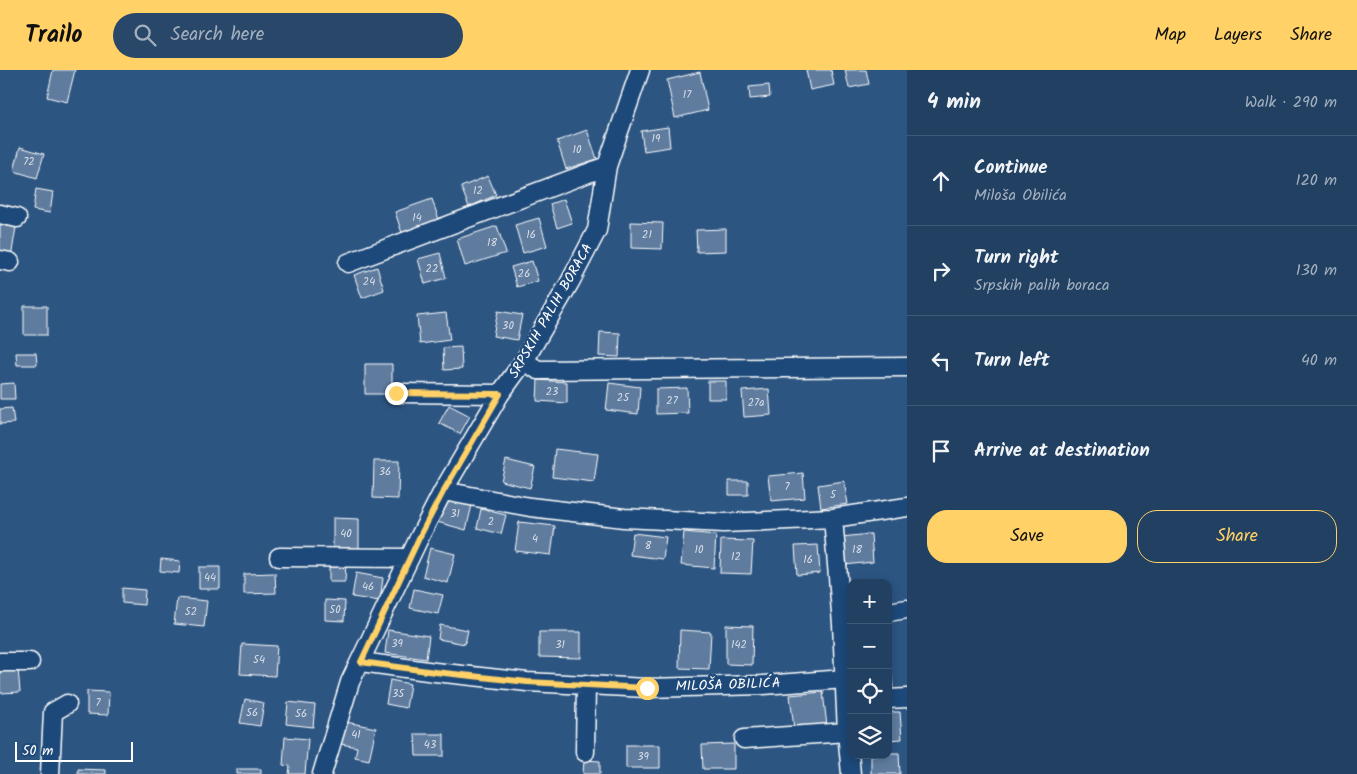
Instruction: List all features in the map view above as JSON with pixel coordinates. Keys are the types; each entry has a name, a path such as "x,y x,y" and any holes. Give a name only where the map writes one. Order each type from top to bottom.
{"street":[{"name":"SRPSKIH PALIH BORACA","path":"322,774 350,682 443,492 500,394 524,362 570,282 597,230 607,166 640,70"},
{"path":"348,263 607,166"},
{"path":"524,362 538,370 907,367"},
{"path":"396,393 500,394"},
{"path":"443,492 530,507 624,518 724,523 833,518 907,507"},
{"path":"833,518 846,618 844,679 847,698"},
{"path":"279,558 410,558"},
{"path":"892,611 907,609"},
{"path":"0,662 30,662"},
{"name":"MILOŠA OBILIĆA","path":"361,662 527,682 647,688 763,685 844,679"},
{"path":"585,752 586,684"},
{"path":"892,700 907,698"},
{"path":"50,774 53,712 67,704"},
{"path":"744,739 847,732"},
{"path":"850,759 851,774"}],"building":[{"path":"53,70 75,70 67,102 47,97"},
{"path":"806,70 831,70 834,85 810,90"},
{"path":"845,70 866,70 869,84 849,88"},
{"path":"700,72 708,110 675,118 667,80"},
{"path":"769,85 770,97 750,99 749,87"},
{"path":"668,127 670,147 644,151 641,131"},
{"path":"587,130 597,159 566,169 557,141"},
{"path":"20,147 44,154 37,178 14,171"},
{"path":"488,176 496,195 469,207 461,187"},
{"path":"36,189 53,192 50,213 33,210"},
{"path":"432,199 440,223 403,236 395,212"},
{"path":"564,199 572,223 557,228 550,204"},
{"path":"539,218 547,246 523,253 515,225"},
{"path":"631,222 663,223 662,249 631,248"},
{"path":"0,225 16,227 11,258 0,256"},
{"path":"497,226 506,253 465,266 457,239"},
{"path":"726,229 726,251 697,252 696,230"},
{"path":"440,253 446,278 425,284 418,259"},
{"path":"532,261 538,281 517,287 511,267"},
{"path":"377,267 384,290 362,298 354,275"},
{"path":"24,306 47,306 47,335 24,335"},
{"path":"498,311 522,315 517,340 493,336"},
{"path":"446,313 450,340 420,344 417,316"},
{"path":"600,332 620,333 619,357 599,356"},
{"path":"461,347 462,369 444,370 443,348"},
{"path":"16,353 36,353 37,365 17,365"},
{"path":"365,364 392,364 392,394 365,394"},
{"path":"538,380 567,382 567,403 537,401"},
{"path":"708,381 726,381 726,399 708,399"},
{"path":"14,383 15,399 0,399 0,384"},
{"path":"609,383 640,387 638,414 606,410"},
{"path":"687,388 688,413 656,414 656,389"},
{"path":"769,389 771,415 744,417 742,391"},
{"path":"449,405 470,416 460,434 439,423"},
{"path":"12,408 14,423 0,424 0,409"},
{"path":"555,449 598,454 594,482 552,477"},
{"path":"506,460 535,467 530,488 501,481"},
{"path":"374,461 399,461 398,499 373,498"},
{"path":"803,473 805,498 771,501 768,476"},
{"path":"729,481 748,481 748,495 729,495"},
{"path":"844,481 848,504 821,508 818,485"},
{"path":"444,498 472,505 466,530 437,522"},
{"path":"481,509 506,515 501,534 477,528"},
{"path":"333,518 359,519 359,549 333,549"},
{"path":"519,522 555,526 551,555 515,551"},
{"path":"684,532 716,535 714,568 681,565"},
{"path":"633,533 666,537 663,559 630,555"},
{"path":"871,534 873,562 844,565 841,537"},
{"path":"721,540 753,541 751,574 720,573"},
{"path":"818,545 820,573 797,575 795,546"},
{"path":"430,548 455,554 448,583 423,576"},
{"path":"161,559 180,561 179,573 160,571"},
{"path":"329,562 346,562 345,582 329,582"},
{"path":"199,567 220,567 220,589 199,589"},
{"path":"275,573 276,593 244,594 244,574"},
{"path":"356,573 383,578 380,601 352,597"},
{"path":"122,588 145,590 144,605 122,603"},
{"path":"414,589 443,595 438,614 410,608"},
{"path":"177,598 207,601 204,627 174,624"},
{"path":"325,600 345,601 344,621 325,620"},
{"path":"440,625 468,630 465,644 438,639"},
{"path":"726,625 753,626 752,665 726,664"},
{"path":"388,630 429,636 426,659 385,653"},
{"path":"680,630 711,632 709,669 679,668"},
{"path":"539,632 581,632 581,658 539,657"},
{"path":"242,644 277,646 275,676 240,674"},
{"path":"18,668 20,692 0,693 0,669"},
{"path":"390,680 410,684 406,708 386,704"},
{"path":"87,691 109,692 108,715 87,714"},
{"path":"823,692 827,726 794,729 790,695"},
{"path":"245,699 264,703 260,726 240,723"},
{"path":"288,702 315,705 313,727 286,724"},
{"path":"892,712 900,712 902,739 892,740"},
{"path":"341,721 376,728 369,760 355,757 357,747 336,743"},
{"path":"415,734 444,734 444,756 416,756"},
{"path":"285,737 308,739 305,774 289,774 290,766 283,765"},
{"path":"734,744 734,769 703,769 702,745"},
{"path":"626,745 660,745 660,768 626,768"},
{"path":"892,753 899,753 900,774 871,774 871,759 892,759"},
{"path":"584,760 600,761 600,774 583,774"},
{"path":"78,769 106,770 106,774 78,774"},
{"path":"237,769 261,769 261,774 237,774"}],"route":[{"path":"396,393 500,394 443,492 420,536 361,662 527,682 647,688"}]}
